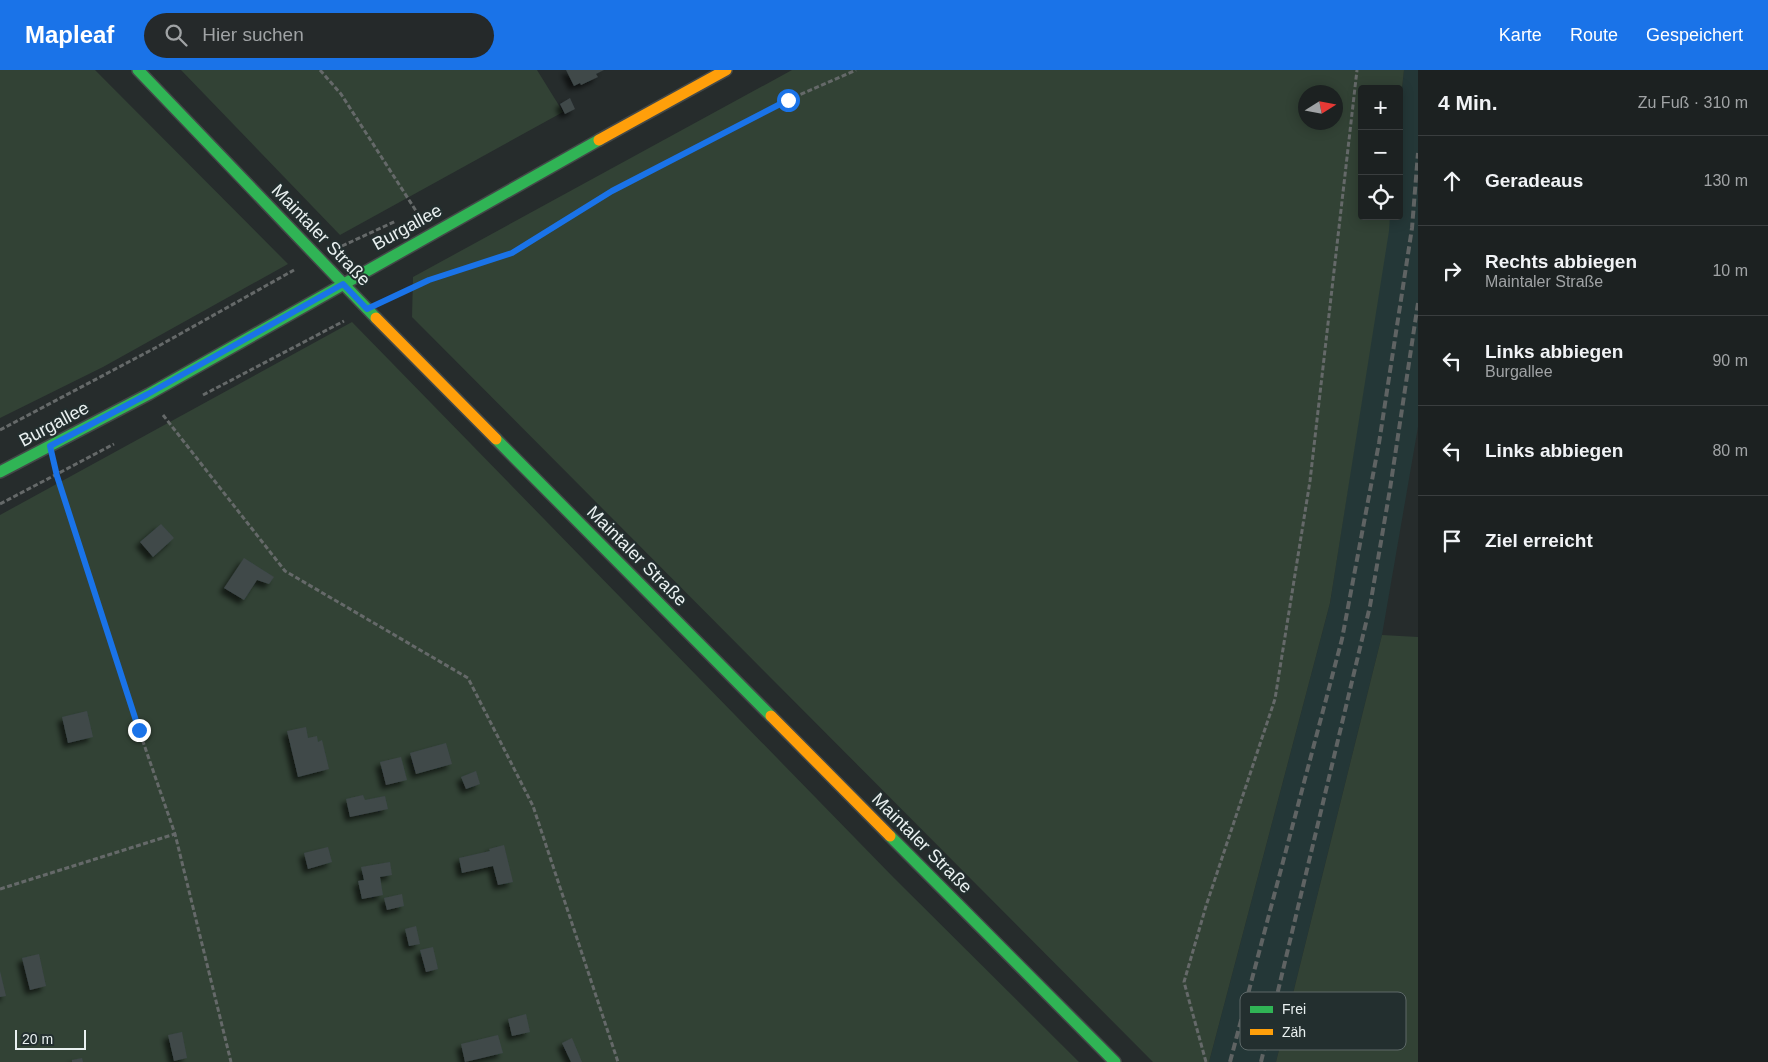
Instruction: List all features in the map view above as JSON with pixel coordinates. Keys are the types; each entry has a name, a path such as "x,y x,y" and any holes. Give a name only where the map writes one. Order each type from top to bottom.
{"main road":[{"name":"Maintaler Straße","path":"138,70 367,309 1115,1062"},
{"name":"Burgallee","path":"0,472 148,394 726,70"}],"path":[{"path":"320,70 341,94 412,204 426,237"},
{"path":"367,309 429,280 512,253 612,191 788,100 856,70"},
{"path":"1206,1062 1184,982 1206,906 1275,699 1310,481 1356,70"},
{"path":"0,430 155,348 318,257"},
{"path":"148,394 285,571 468,678 533,806 618,1062"},
{"path":"50,446 57,476 139,730 175,834 231,1062"},
{"path":"0,889 175,834"}],"shaded area":[{"path":"1404,70 1418,70 1418,427 1382,635 1293,992 1240,992 1240,1050 1279,1050 1276,1062 1209,1062 1330,603 1389,220 1403,220 1402,85"}],"green space":[{"path":"0,70 95,70 288,264 103,367 0,418"},
{"path":"181,70 537,70 563,112 340,235"},
{"path":"792,70 1404,70 1402,85 1358,85 1358,220 1390,220 1389,231 1330,603 1209,1062 1153,1062 412,317 413,277"},
{"path":"352,322 894,878 1079,1062 0,1062 0,515"},
{"path":"1382,635 1418,637 1418,1062 1276,1062 1279,1050 1406,1050 1406,992 1293,992"}],"building":[{"path":"566,70 604,70 596,74 598,77 581,85 580,83 574,86"},
{"path":"570,98 575,109 565,114 560,104"},
{"path":"161,524 174,538 153,557 140,542"},
{"path":"244,558 274,577 269,584 257,580 244,600 224,588"},
{"path":"87,711 93,737 68,743 62,717"},
{"path":"306,727 308,738 317,736 318,742 322,740 329,769 298,777 287,731"},
{"path":"446,743 452,764 416,774 410,753"},
{"path":"401,757 407,780 386,785 380,762"},
{"path":"476,771 480,784 466,789 461,777"},
{"path":"363,795 365,800 385,796 388,809 350,817 346,799"},
{"path":"504,845 513,882 498,885 493,866 462,873 459,858 490,851 489,849"},
{"path":"328,847 332,862 308,869 304,853"},
{"path":"390,862 392,875 380,877 383,895 362,899 358,881 364,880 361,867"},
{"path":"402,894 404,906 387,910 384,898"},
{"path":"416,926 420,944 409,946 405,929"},
{"path":"433,947 438,969 426,972 420,950"},
{"path":"39,954 46,986 30,990 22,958"},
{"path":"0,971 6,996 0,997"},
{"path":"526,1014 530,1032 512,1036 508,1019"},
{"path":"182,1032 187,1058 174,1061 168,1035"},
{"path":"498,1035 503,1053 465,1062 461,1044"},
{"path":"572,1038 582,1062 571,1062 562,1043"},
{"path":"82,1058 83,1062 72,1062 72,1060"}],"railway":[{"path":"1249,992 1342,639 1379,443 1412,228 1418,153"},
{"path":"1278,992 1370,606 1418,303"},
{"path":"1230,1062 1240,1024"},
{"path":"1261,1062 1264,1050"}],"traffic: fast":[{"path":"138,70 376,318"},
{"path":"0,472 149,394 599,140"},
{"path":"496,439 771,716"},
{"path":"890,836 1115,1062"}],"traffic: slow":[{"path":"599,140 726,70"},
{"path":"376,318 496,439"},
{"path":"771,716 890,836"}],"route":[{"path":"139,730 57,476 50,446 148,394 343,284 367,309 429,280 512,253 612,191 788,100"}]}
